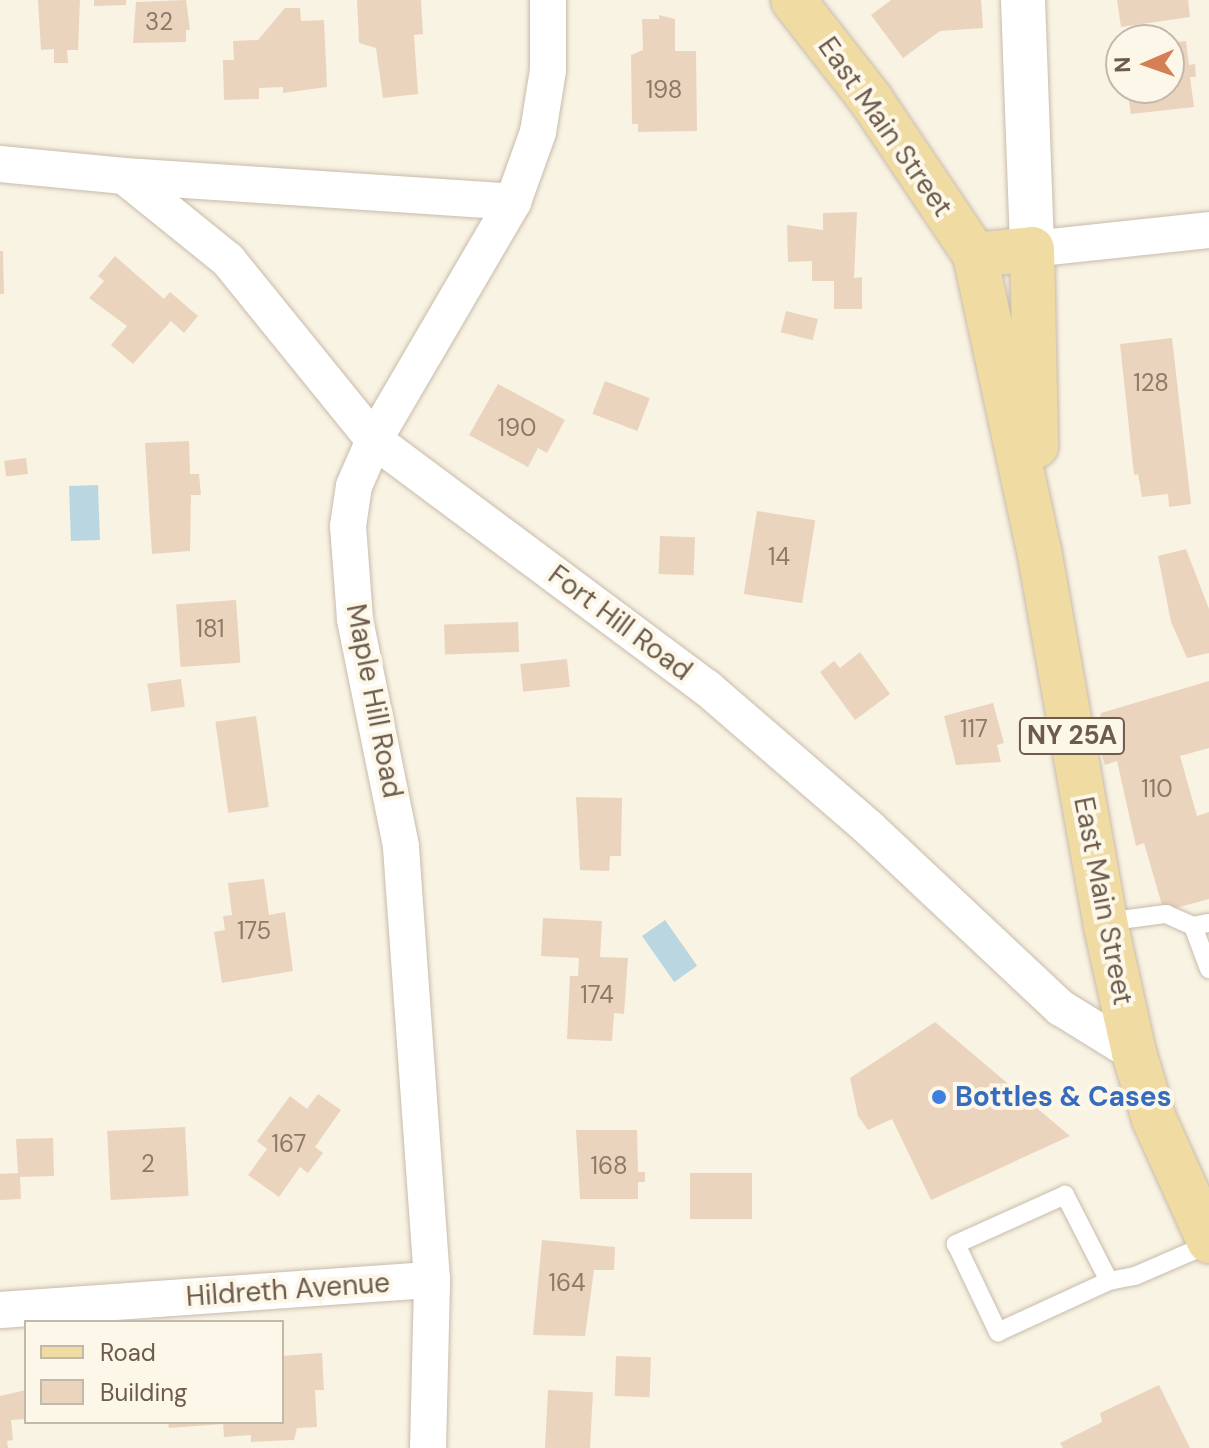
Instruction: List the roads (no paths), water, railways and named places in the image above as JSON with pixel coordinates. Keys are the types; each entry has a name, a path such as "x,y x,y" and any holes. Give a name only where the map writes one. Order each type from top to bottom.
{"main road":[{"name":"East Main Street","path":"793,0 871,100 975,255 1039,550 1105,922 1134,1053 1154,1119 1209,1242"},
{"path":"975,255 1032,249 1023,0"},
{"name":"East Main Street","path":"1032,249 1039,550"}],"street":[{"name":"Maple Hill Road","path":"428,1448 432,1280 401,846 355,619 348,526 354,486 374,440 513,202 538,132 548,70 548,0"},
{"path":"0,164 124,176 513,202"},
{"name":"Fort Hill Road","path":"124,176 228,260 374,440 707,688 869,828 1061,1008 1134,1053"},
{"path":"1032,249 1209,230"},
{"name":"Hildreth Avenue","path":"0,1310 432,1280"}],"lane":[{"path":"1105,922 1166,914 1201,924 1209,969"},
{"path":"1109,1281 1065,1195 956,1244 998,1332 1109,1281 1135,1276 1209,1242"}],"water":[{"path":"98,485 100,540 71,541 69,486"},
{"path":"665,920 697,966 674,982 642,936"}],"place":[{"name":"Bottles & Cases","path":"939,1097"}]}
